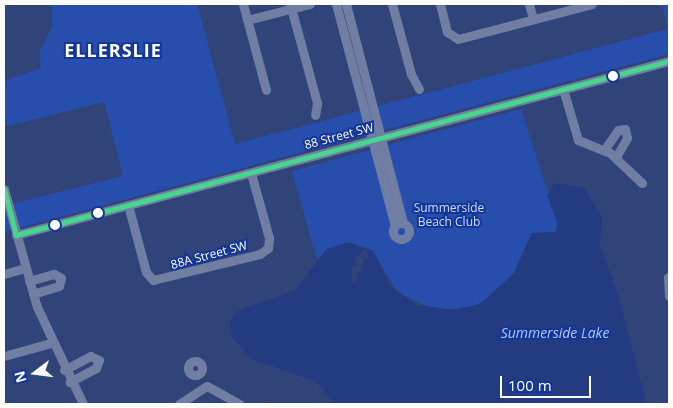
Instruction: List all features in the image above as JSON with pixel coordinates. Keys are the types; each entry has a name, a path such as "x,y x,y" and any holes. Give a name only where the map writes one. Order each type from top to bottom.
{"street":[{"path":"243,4 266,90"},
{"path":"247,20 291,6 310,4"},
{"path":"336,4 377,139"},
{"path":"346,4 399,224"},
{"path":"392,4 419,89"},
{"path":"440,4 452,38 592,4"},
{"path":"529,4 533,19"},
{"path":"291,6 317,103 315,115"},
{"name":"88 Street SW","path":"16,236 669,61"},
{"path":"563,89 576,138 616,157 642,182"},
{"path":"604,150 618,130 625,129 628,136 616,157"},
{"name":"88A Street SW","path":"128,205 146,272 153,280 260,254 268,248 251,173"},
{"path":"4,189 32,294 51,343 83,404"},
{"path":"4,274 25,268"},
{"path":"29,281 54,274 61,278 59,286 32,294"},
{"path":"668,277 669,296"},
{"path":"4,356 51,343"},
{"path":"64,370 92,356 99,360 96,368 70,382"},
{"path":"199,377 204,387 239,404"},
{"path":"179,404 204,387"}],"green space":[{"path":"52,4 197,4 235,144 668,29 662,4 669,4 669,54 4,232 4,206 123,176 104,102 4,127 4,81 41,68 39,53 52,27"},
{"name":"Summerside Beach Club","path":"521,109 558,225 555,232 530,237 514,273 491,299 469,307 436,310 398,293 373,251 327,249 317,260 292,171"}],"water":[{"name":"Summerside Lake","path":"555,183 584,188 602,216 600,246 616,288 647,404 334,404 316,381 251,359 232,337 230,324 235,312 295,290 327,249 348,242 373,251 391,286 417,305 454,310 480,304 514,273 532,233 555,232 558,225 547,195"}],"pier":[{"path":"367,247 368,260 364,259 361,272 357,271 359,280 352,282 352,266 356,266 355,259"}],"transit line":[{"path":"16,235 669,61"},
{"path":"4,189 16,235"}],"district":[{"name":"ELLERSLIE","path":"113,50"}]}
